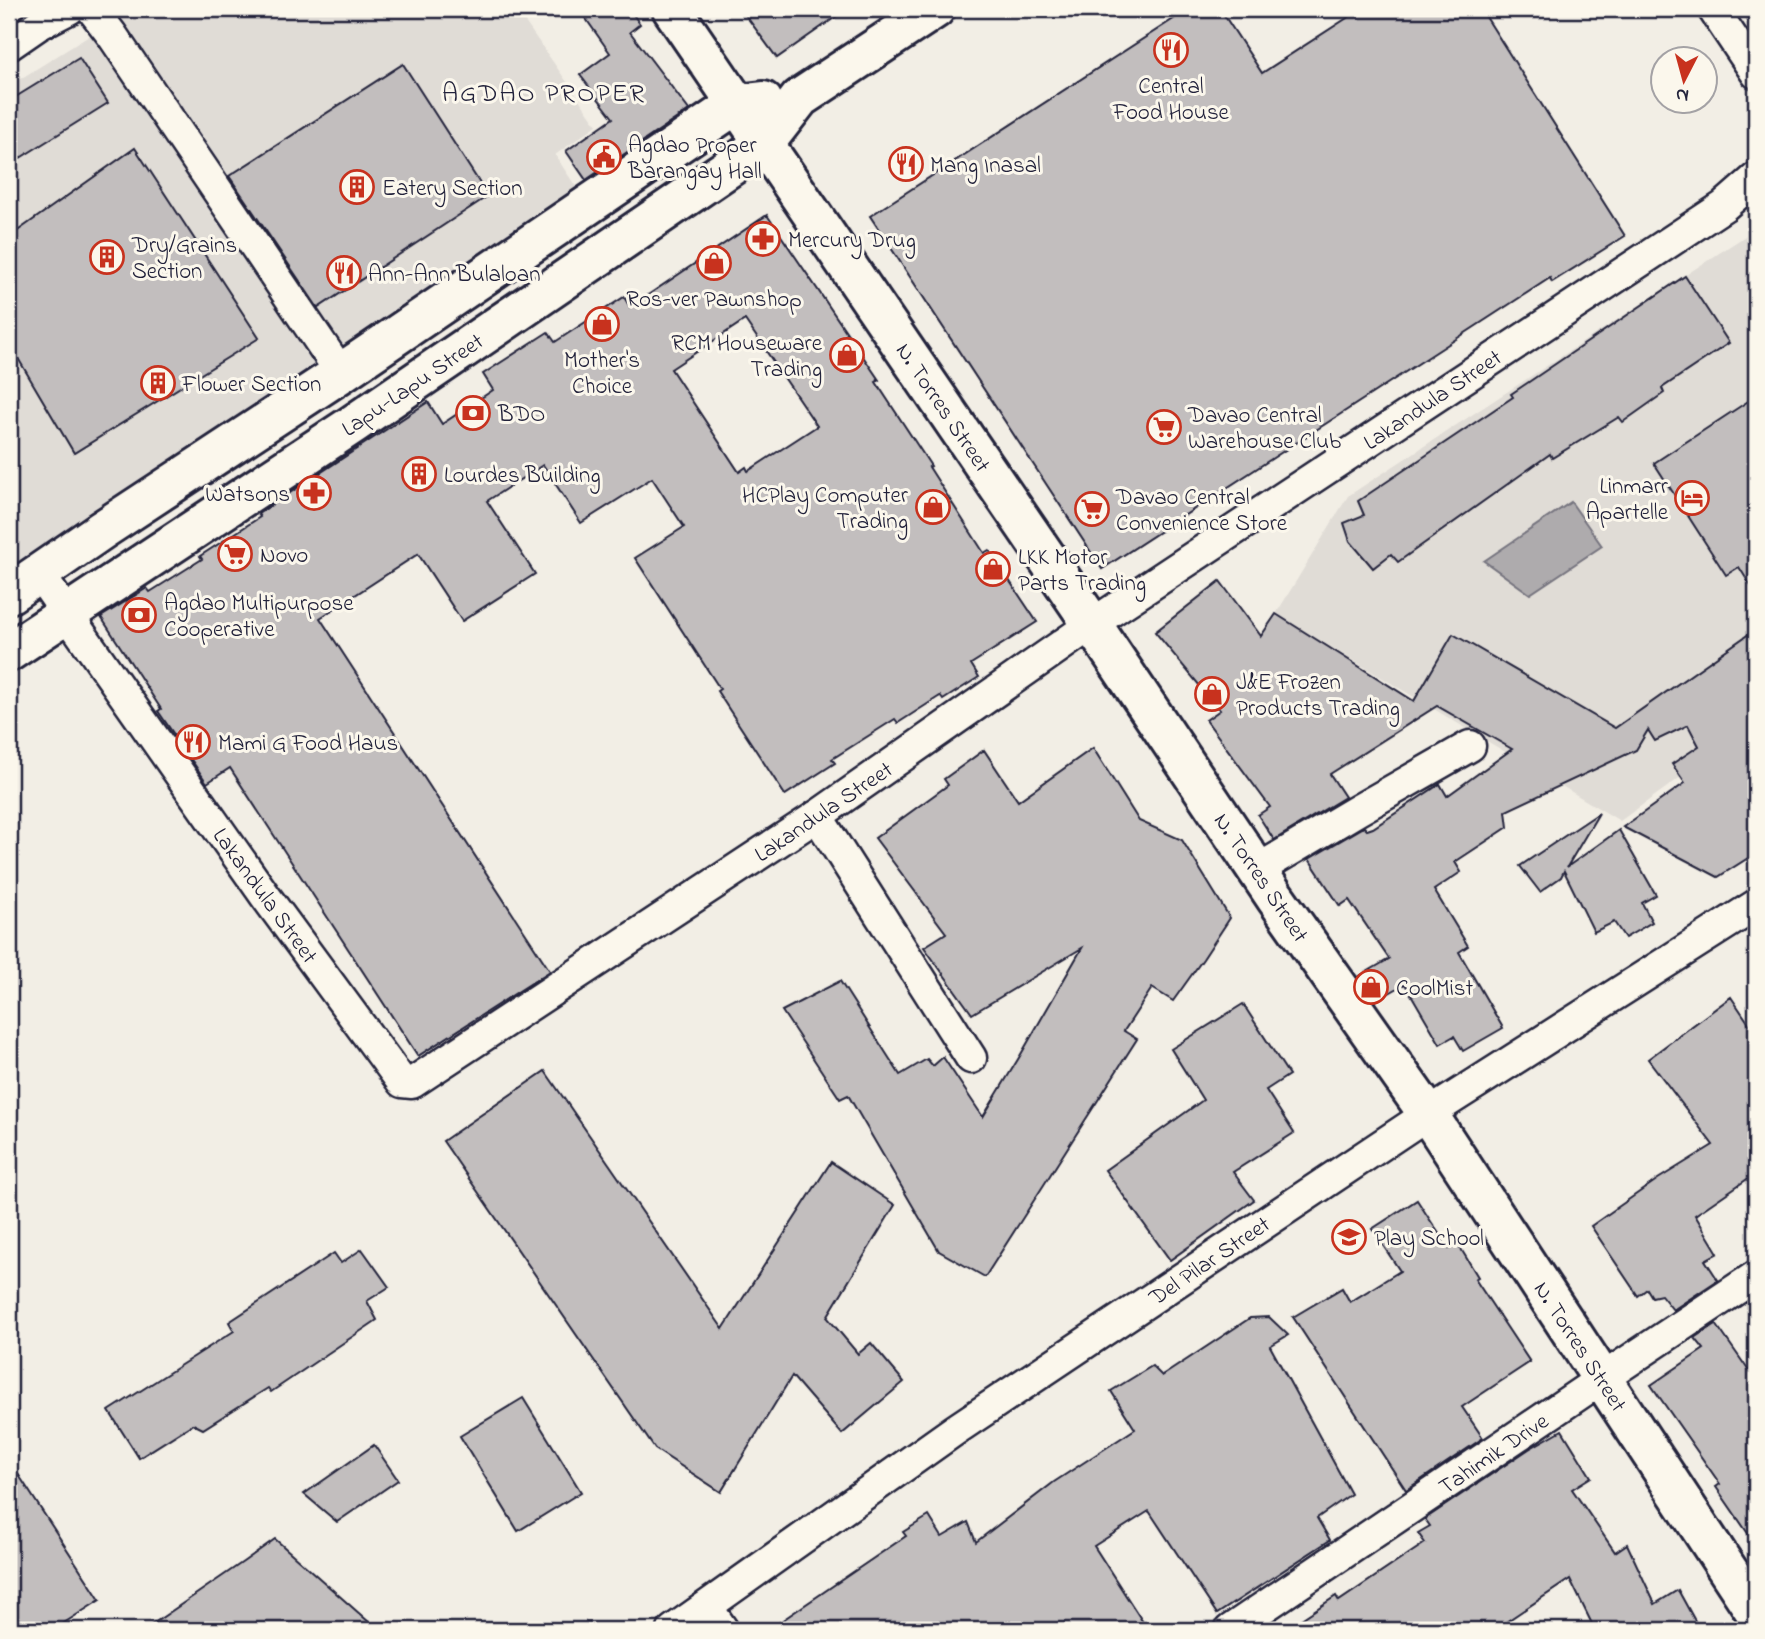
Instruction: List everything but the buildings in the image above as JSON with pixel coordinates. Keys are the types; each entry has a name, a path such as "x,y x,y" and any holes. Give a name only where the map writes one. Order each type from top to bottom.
{"street":[{"path":"9,45 38,25 69,9"},
{"path":"92,9 341,373"},
{"name":"N. Torres Street","path":"672,9 1257,870 1428,1114 1756,1613"},
{"name":"Lapu-Lapu Street","path":"9,652 352,425 765,143 800,98 935,9"},
{"path":"1713,9 1756,73"},
{"name":"Lapu-Lapu Street","path":"24,584 737,104 800,98"},
{"name":"Lakandula Street","path":"24,584 67,614 258,885 402,1082 412,1083 817,816 1092,624 1724,206 1756,178"},
{"path":"1257,870 1470,746"},
{"path":"817,816 971,1058"},
{"name":"Del Pilar Street","path":"673,1630 715,1619 955,1430 1428,1114 1756,905"},
{"name":"Tahimik Drive","path":"1230,1630 1756,1276"}],"shaded area":[{"path":"145,9 516,9 597,125 555,155 582,196 9,577 9,86 118,18"},
{"path":"1756,229 1756,723 1620,821 1276,614 1348,496"},
{"path":"1571,502 1602,546 1530,594 1484,561"}],"place":[{"name":"Central Food House","path":"1171,50"},
{"name":"Agdao Proper Barangay Hall","path":"604,157"},
{"name":"Mang Inasal","path":"906,164"},
{"name":"Eatery Section","path":"357,187"},
{"name":"Mercury Drug","path":"763,239"},
{"name":"Dry/Grains Section","path":"107,257"},
{"name":"Ros-ver Pawnshop","path":"714,263"},
{"name":"Ann-Ann Bulaloan","path":"344,273"},
{"name":"Mother's Choice","path":"602,324"},
{"name":"RCM Houseware Trading","path":"847,355"},
{"name":"Flower Section","path":"158,383"},
{"name":"BDO","path":"473,413"},
{"name":"Davao Central Warehouse Club","path":"1164,427"},
{"name":"Lourdes Building","path":"419,474"},
{"name":"Watsons","path":"314,493"},
{"name":"Linmarr Apartelle","path":"1692,498"},
{"name":"HCPlay Computer Trading","path":"933,507"},
{"name":"Davao Central Convenience Store","path":"1092,509"},
{"name":"Novo","path":"235,554"},
{"name":"LKK Motor Parts Trading","path":"993,569"},
{"name":"Agdao Multipurpose Cooperative","path":"139,615"},
{"name":"J&E Frozen Products Trading","path":"1212,694"},
{"name":"Mami G Food Haus","path":"193,742"},
{"name":"CoolMist","path":"1371,987"},
{"name":"Play School","path":"1349,1237"}],"district":[{"name":"AGDAO PROPER","path":"544,92"}]}
